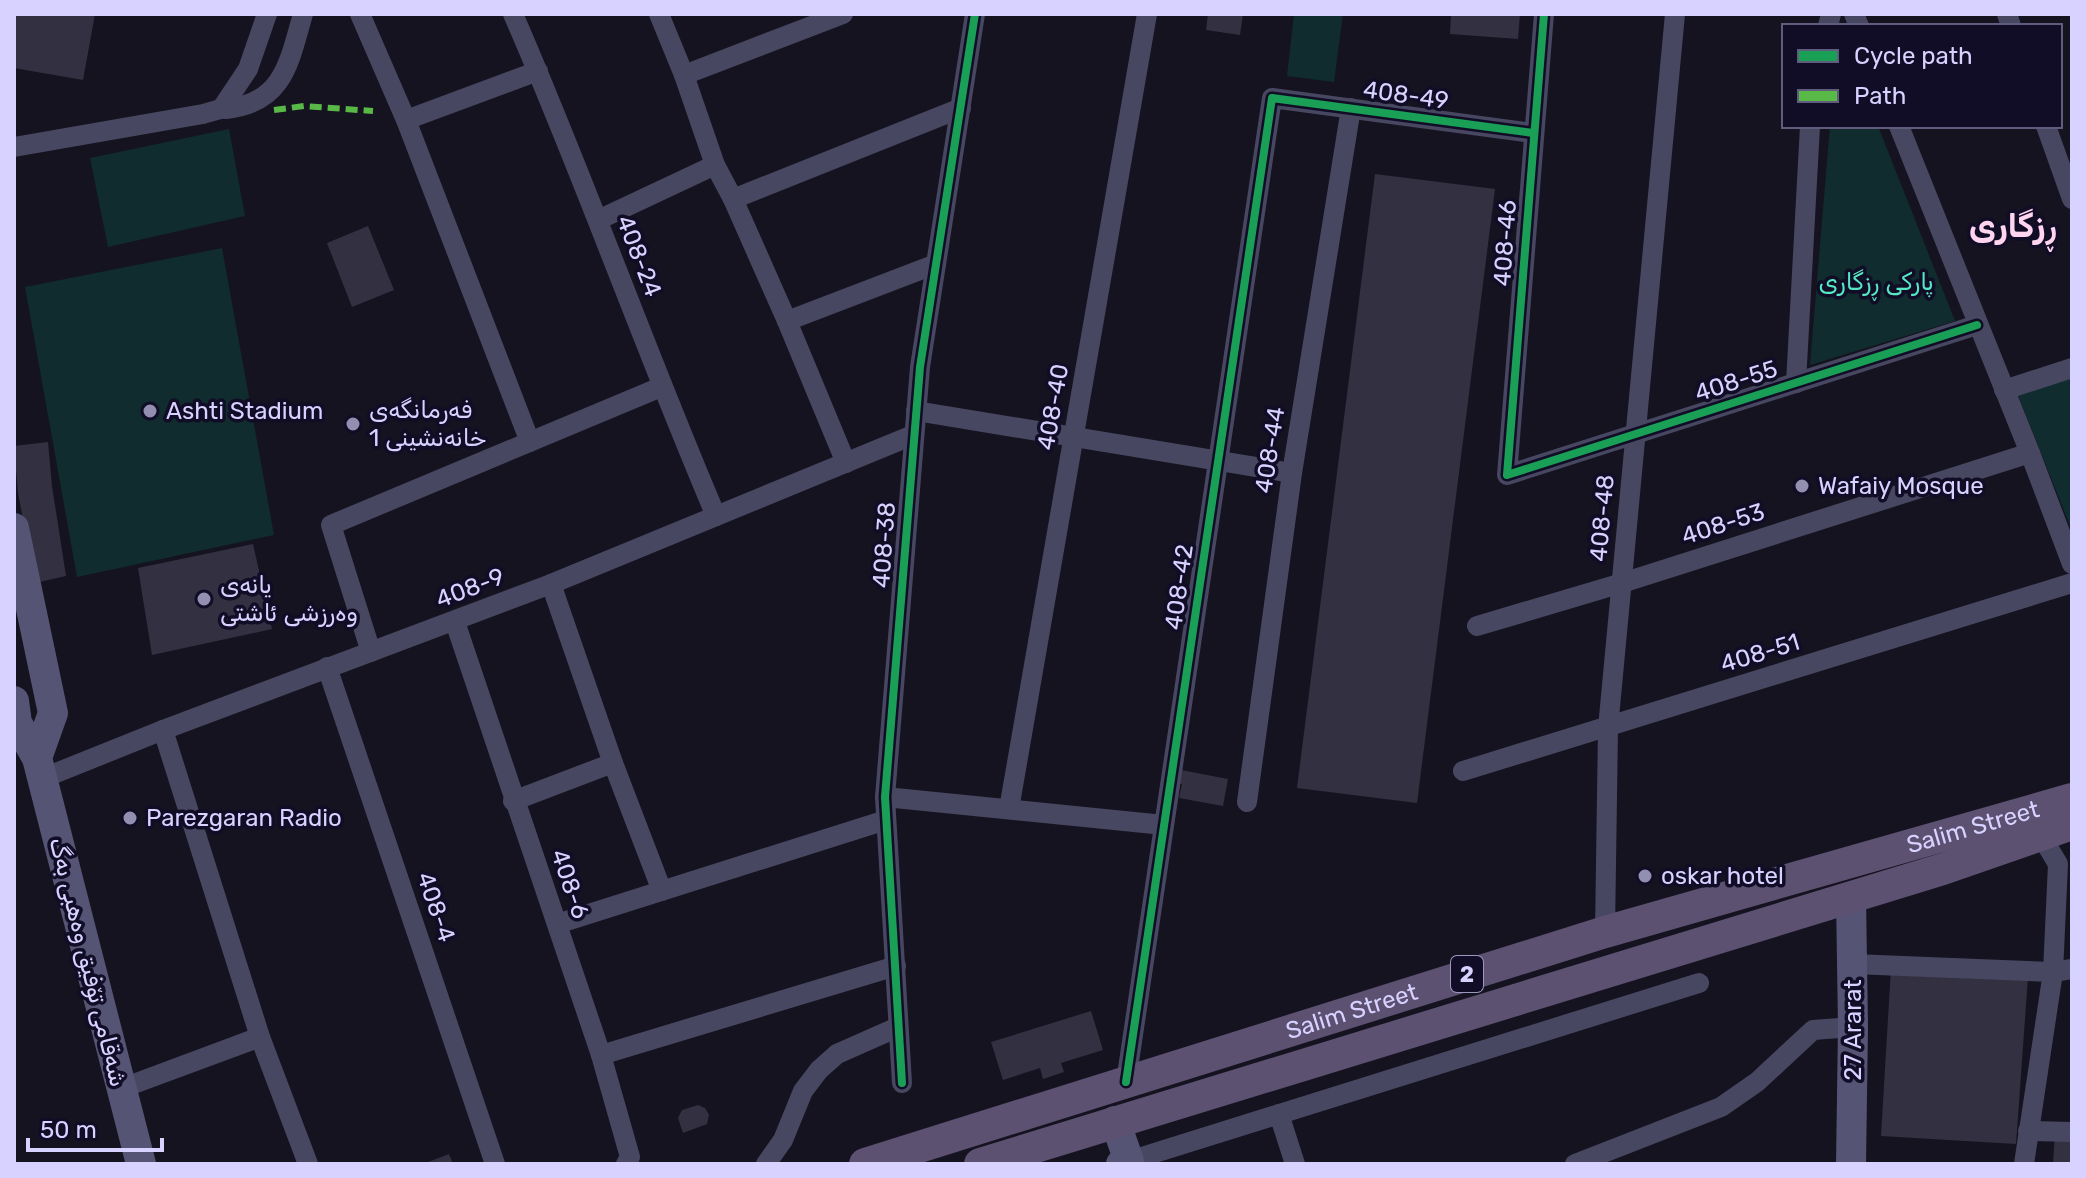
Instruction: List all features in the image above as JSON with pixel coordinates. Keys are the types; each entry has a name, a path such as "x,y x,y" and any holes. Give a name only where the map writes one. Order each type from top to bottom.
{"main road":[{"path":"2072,783 2053,792 2034,823 2072,837"},
{"name":"Salim Street","path":"980,1164 1943,869 2034,823 2072,799"},
{"name":"Salim Street","path":"865,1164 1605,932 2034,823 2072,824"}],"street":[{"path":"224,108 248,69 267,14"},
{"path":"14,147 224,108 227,110 266,96 283,76 303,14"},
{"path":"360,14 406,120 530,442"},
{"name":"408-24","path":"513,14 598,220 661,387 716,516"},
{"path":"659,14 715,165 787,321 846,463"},
{"path":"684,75 843,14"},
{"name":"408-38","path":"902,1083 885,797 913,435 975,14"},
{"name":"408-40","path":"1009,809 1147,14"},
{"name":"408-46","path":"1507,475 1544,14"},
{"name":"408-48","path":"1605,932 1608,728 1675,14"},
{"path":"255,52 269,71 283,76"},
{"path":"406,120 538,71"},
{"name":"408-49","path":"1272,98 1533,133"},
{"name":"408-42","path":"1126,1082 1272,98"},
{"path":"733,199 961,108"},
{"name":"408-44","path":"1247,802 1292,473 1351,108"},
{"path":"1796,383 1810,128"},
{"path":"1900,128 2072,564"},
{"path":"2047,128 2072,199"},
{"path":"598,220 715,165"},
{"path":"787,321 936,264"},
{"name":"408-55","path":"1507,475 1977,325"},
{"path":"2004,390 2072,368"},
{"path":"371,652 331,525 661,387"},
{"path":"916,411 1292,473"},
{"name":"408-9","path":"39,769 163,730 455,622 913,435"},
{"name":"408-53","path":"1477,626 2030,453"},
{"path":"14,528 53,713 39,769"},
{"name":"408-51","path":"1463,771 2072,583"},
{"path":"551,584 613,763 662,891"},
{"name":"408-6","path":"455,622 601,1055 630,1157 626,1164"},
{"name":"408-4","path":"327,667 495,1164"},
{"name":"شەقامی تۆفیق وەهبی بەگ","path":"14,701 17,723 39,769 141,1164"},
{"path":"163,730 260,1037 308,1164"},
{"path":"513,801 613,763"},
{"path":"885,797 1164,825"},
{"path":"557,924 886,820"},
{"path":"2024,1164 2028,1131 2062,970 2058,864 2034,823"},
{"name":"27 Ararat","path":"1851,897 1851,1164"},
{"path":"1853,964 2062,970"},
{"path":"601,1055 896,966"},
{"path":"1115,1121 1125,1163 1699,983"},
{"path":"766,1164 783,1140 803,1091 819,1070 837,1054 898,1027"},
{"path":"1575,1164 1613,1158 1721,1107 1757,1082 1813,1030 1853,1027"},
{"path":"120,1089 260,1037"},
{"path":"1279,1114 1295,1164"},
{"path":"2028,1131 2072,1132"}],"green space":[{"path":"1294,14 1343,14 1334,82 1287,76"},
{"name":"پارکی ڕزگاری","path":"1830,128 1879,128 1955,321 1810,365"},
{"path":"229,129 245,216 108,247 90,158"},
{"name":"Ashti Stadium","path":"222,248 274,535 77,577 25,287"},
{"path":"2072,378 2072,531 2018,395"}],"building":[{"path":"14,14 95,14 83,80 14,68"},
{"path":"1208,14 1243,14 1240,35 1206,30"},
{"path":"1451,14 1520,14 1518,39 1450,34"},
{"path":"1375,174 1495,189 1417,803 1297,788"},
{"path":"368,226 394,290 352,307 327,243"},
{"path":"48,442 66,576 35,583 18,493 14,446"},
{"name":"یانەی وەرزشی ئاشتی","path":"253,544 272,629 152,655 138,568"},
{"path":"1176,769 1228,779 1223,806 1179,798 1182,784 1174,783"},
{"path":"1891,968 2028,977 2016,1144 1881,1136"},
{"path":"1091,1011 1103,1050 1061,1063 1064,1072 1043,1079 1040,1068 1003,1080 991,1042"},
{"path":"698,1105 705,1108 709,1115 707,1124 683,1133 678,1118 682,1110"},
{"path":"2055,1132 2072,1133 2072,1164 2053,1164"},
{"path":"449,1154 453,1164 423,1164"}],"marked path":[{"path":"274,110 304,106 373,111"}],"cycle path":[{"path":"902,1083 885,797 920,367 975,14"},
{"path":"1544,14 1507,475 1977,325"},
{"path":"1126,1082 1272,98 1533,133"}],"place":[{"name":"Ashti Stadium","path":"150,411"},
{"name":"فەرمانگەی خانەنشینی 1","path":"353,424"},
{"name":"Wafaiy Mosque","path":"1802,486"},
{"name":"یانەی وەرزشی ئاشتی","path":"204,599"},
{"name":"Parezgaran Radio","path":"130,818"},
{"name":"oskar hotel","path":"1645,876"}],"district":[{"name":"ڕزگاری","path":"2013,226"}]}
